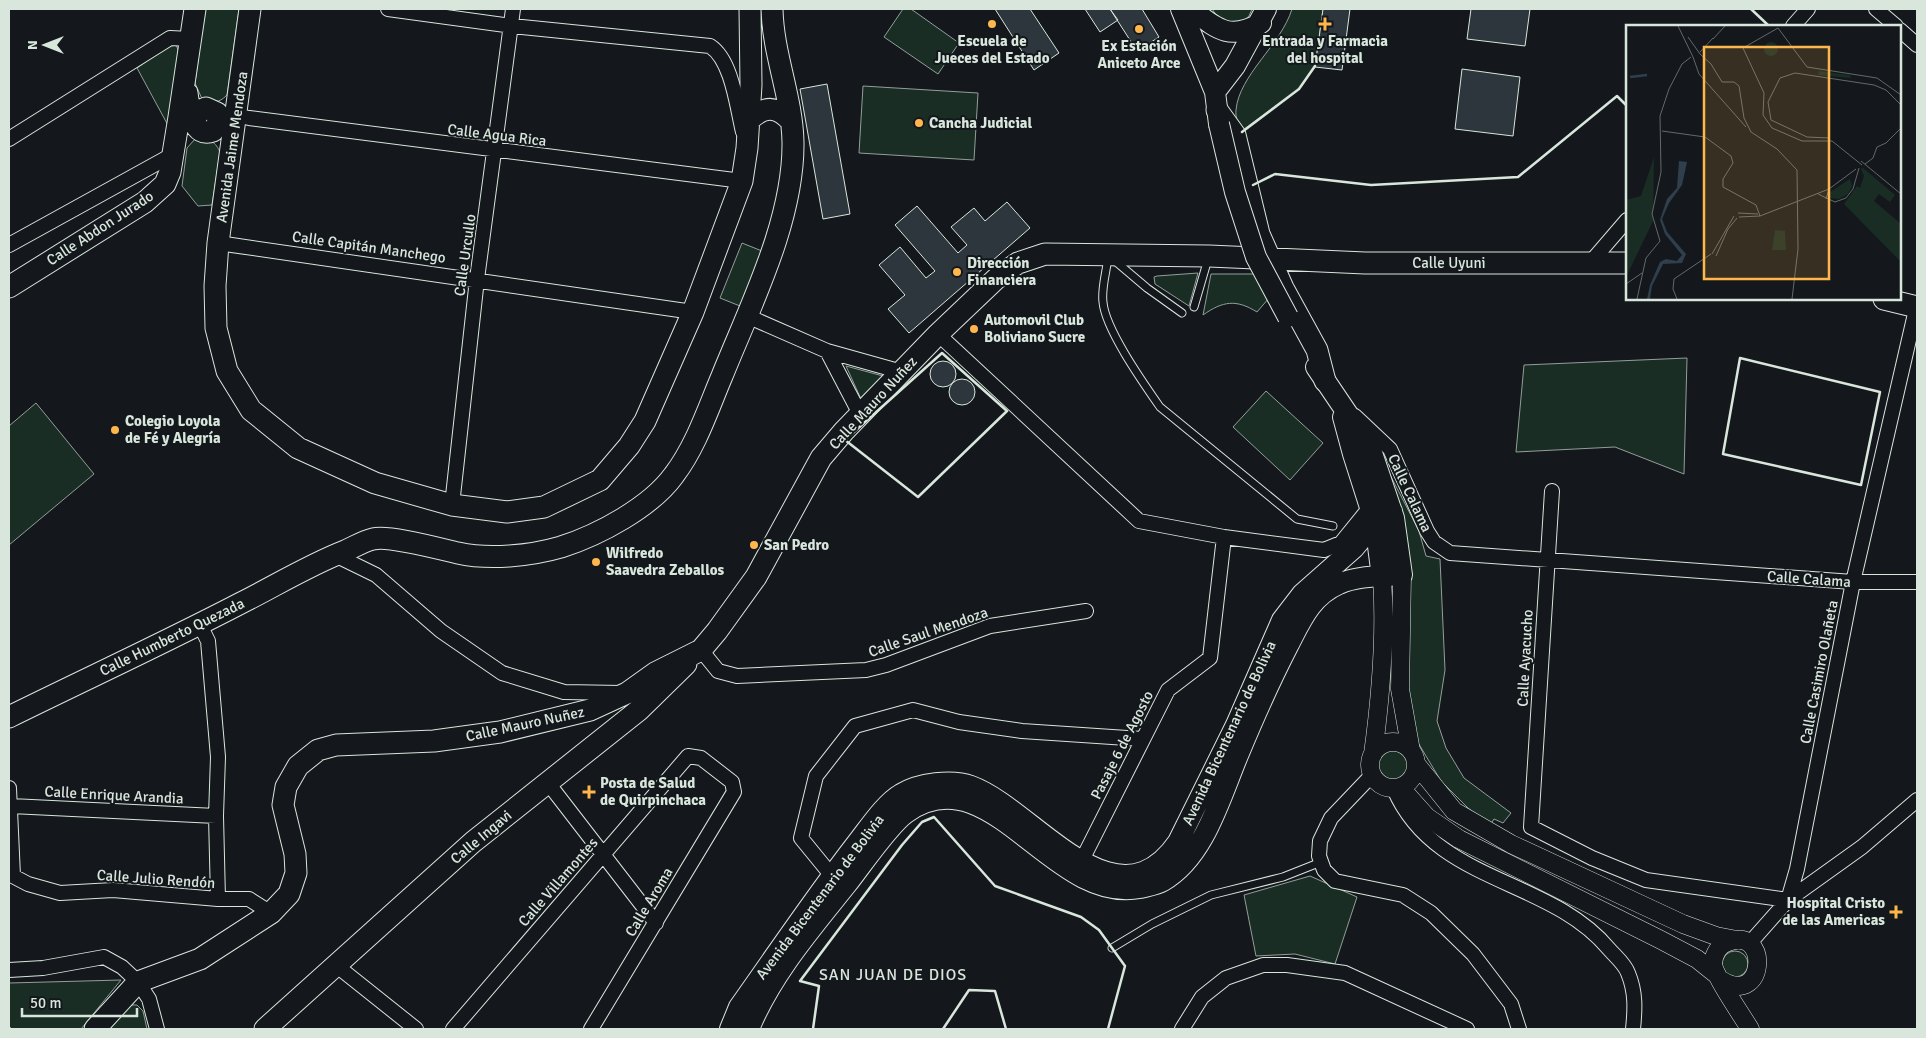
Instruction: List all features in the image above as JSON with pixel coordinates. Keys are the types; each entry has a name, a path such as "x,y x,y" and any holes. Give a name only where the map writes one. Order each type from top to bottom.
{"main road":[{"name":"Avenida Jaime Mendoza","path":"195,9 184,80 213,120 231,158 218,243 215,286 216,328 227,371 251,410 298,448 375,483 452,505 507,512 544,507 600,480 629,446 644,421 693,312 742,181 747,148 750,102 750,9"},
{"name":"Avenida Jaime Mendoza","path":"213,120 250,9"},
{"name":"Calle Humberto Quezada","path":"9,717 200,624 334,555 376,538 432,546 462,554 504,556 559,547 592,535 635,512 673,477 696,436 747,316 780,225 791,170 791,121 773,37 772,9"},
{"name":"Calle Calama","path":"1181,9 1217,108 1235,192 1256,257 1325,382 1340,405"},
{"path":"1191,9 1225,32 1237,33 1264,16"},
{"path":"1264,16 1235,66 1217,108 1235,135 1260,234 1283,288 1318,350 1325,382"},
{"path":"751,63 759,72 766,76 776,70 778,62"},
{"path":"750,102 776,109 791,121"},
{"name":"Calle Abdon Jurado","path":"9,287 154,194 165,184 170,172 172,155 213,120"},
{"path":"172,155 188,139 213,120"},
{"name":"Calle Mauro Nuñez","path":"96,1029 138,982 200,959 271,912 289,894 296,873 295,854 283,805 286,787 298,766 318,750 336,745 434,741 500,732 590,710 626,693 655,673 701,650 756,577 821,458 860,414 938,334 999,276 1018,264 1046,254 1218,257"},
{"name":"Calle Uyuni","path":"1218,257 1365,263 1626,262"},
{"path":"1889,300 1917,306"},
{"path":"1340,405 1370,447 1392,511 1392,576"},
{"path":"1340,405 1353,454 1392,576"},
{"name":"Avenida Bicentenario de Bolivia","path":"730,1029 739,1007 874,820 901,794 921,786 956,782 972,786 1026,820 1081,862 1125,875 1144,873 1168,857 1178,842 1236,725 1282,620 1302,594 1354,548 1373,514 1392,511"},
{"name":"Avenida Bicentenario de Bolivia","path":"749,1029 757,1009 805,936 900,817 925,802 959,798 985,809 1068,871 1096,884 1115,890 1129,890 1152,886 1164,881 1190,859 1210,822 1270,682 1309,606 1337,584 1352,579 1392,576"},
{"name":"Calle Ingavi","path":"265,1029 473,842 640,710 701,650"}],"street":[{"path":"388,9 512,26 710,46 719,52 750,102 747,148"},
{"name":"Calle Urcullo","path":"452,505 477,279 513,9"},
{"path":"1794,25 1808,9"},
{"path":"1876,9 1895,25"},
{"path":"1901,31 1917,45"},
{"path":"9,139 170,38 190,39"},
{"name":"Calle Agua Rica","path":"213,120 742,181"},
{"path":"9,245 172,155"},
{"path":"1590,262 1626,221"},
{"name":"Calle Capitán Manchego","path":"218,243 477,279 693,312"},
{"name":"Calle Casimiro Olañeta","path":"1788,900 1797,869 1853,582 1917,306"},
{"path":"747,316 827,351 902,372"},
{"path":"938,334 1139,521 1224,537 1329,549 1340,543 1373,514"},
{"path":"827,351 860,414"},
{"name":"Calle Calama","path":"1340,405 1371,429 1390,449 1434,542 1450,554 1547,559 1853,582 1917,582"},
{"name":"Calle Ayacucho","path":"1552,491 1531,827 1592,858 1646,880 1788,900"},
{"name":"Pasaje 6 de Agosto","path":"1081,862 1168,690 1210,658 1224,537"},
{"path":"334,555 376,575 441,632 502,673 564,692 626,693"},
{"path":"1373,754 1384,744 1391,742 1406,746 1454,811 1511,844 1683,924 1716,936 1743,942 1758,956 1757,971 1754,977 1742,985 1728,984 1697,959 1458,839 1427,817 1397,788 1381,785 1372,775 1370,768 1382,685 1392,576"},
{"path":"1392,576 1400,689 1414,758 1412,779 1397,788"},
{"name":"Calle Saul Mendoza","path":"701,650 718,670 737,676 866,670 886,666 990,626 1086,611"},
{"path":"200,624 208,641 218,757 216,816 218,899"},
{"path":"832,876 801,838 816,776 855,726 913,710 959,722 1022,731 1142,739"},
{"name":"Calle Aroma","path":"591,1029 734,792 732,782 701,758 688,756"},
{"name":"Calle Villamontes","path":"453,1029 688,756"},
{"path":"1372,775 1331,818 1320,841 1319,856 1324,870 1336,881 1403,895 1431,913 1473,954 1511,1004 1519,1029"},
{"path":"548,783 656,923"},
{"path":"9,788 11,806 11,875"},
{"path":"1397,788 1402,808 1427,837 1464,864 1566,911 1601,939 1628,971 1636,1000 1633,1029"},
{"path":"1750,1029 1719,978 1713,961 1719,948 1730,941 1743,942 1788,900 1862,847 1917,800"},
{"name":"Calle Enrique Arandia","path":"11,806 216,816"},
{"name":"Calle Julio Rendón","path":"11,875 28,884 60,893 113,890 218,899 249,899 271,912"},
{"path":"9,970 43,968 104,957 122,966 138,982 149,999 157,1029"},
{"path":"1182,1029 1202,997 1226,978 1263,965 1286,965 1345,973 1467,1029"},
{"path":"337,966 416,1029"}],"lane":[{"path":"1108,254 1146,288 1182,313"},
{"path":"1108,254 1103,302 1108,320 1144,385 1160,406 1297,518 1333,526"},
{"path":"1194,307 1218,257"},
{"path":"1112,948 1152,924 1211,896 1283,877 1321,862"}],"green space":[{"path":"205,9 239,9 227,95 216,102 202,99 195,83"},
{"path":"903,9 911,9 959,43 938,74 884,37"},
{"path":"1212,9 1252,9 1249,16 1240,24 1219,19"},
{"path":"1292,9 1323,9 1315,67 1299,89 1240,132 1236,113 1239,97 1244,85 1279,35"},
{"path":"176,45 180,54 170,129 137,68 167,47"},
{"name":"Cancha Judicial","path":"863,86 978,93 974,160 859,153"},
{"path":"195,139 213,142 220,152 212,205 198,206 182,186 187,148"},
{"path":"742,243 762,251 740,306 720,298"},
{"path":"1198,273 1189,306 1155,284 1154,277 1157,276"},
{"path":"1211,274 1255,274 1269,298 1257,312 1243,305 1230,303 1223,304 1203,315"},
{"path":"1687,358 1684,474 1615,447 1516,452 1524,365"},
{"path":"846,366 883,376 861,399"},
{"path":"1266,391 1323,443 1290,480 1233,427"},
{"path":"36,403 94,474 9,545 9,426"},
{"path":"1384,463 1419,531 1426,556 1440,559 1445,670 1437,721 1446,748 1464,778 1511,813 1503,823 1494,819 1490,825 1468,808 1441,781 1414,736 1406,696"},
{"path":"1393,750 1399,751 1404,755 1408,760 1408,772 1404,777 1399,781 1393,782 1387,781 1382,777 1378,772 1377,766 1378,760 1382,755 1387,751"},
{"path":"1310,876 1357,897 1335,964 1295,954 1256,956 1244,895"},
{"path":"1735,951 1745,954 1748,964 1745,974 1735,977 1725,974 1722,964 1725,954"},
{"path":"121,980 81,1029 12,1029 9,1026 9,983"},
{"path":"137,1005 143,1011 147,1029 108,1029 126,1008"}],"building":[{"path":"995,9 1030,9 1059,53 1034,70"},
{"path":"1085,9 1110,9 1118,20 1100,32"},
{"name":"Ex Estación Aniceto Arce","path":"1110,9 1142,9 1159,37 1137,51"},
{"path":"1323,9 1350,9 1342,70 1315,67"},
{"path":"1471,9 1530,9 1525,46 1467,39"},
{"path":"1462,69 1520,77 1513,136 1455,129"},
{"path":"827,84 850,214 823,219 800,89"},
{"path":"1007,202 1030,228 909,333 888,309 905,295 879,265 900,247 926,278 935,271 895,225 917,206 958,253 967,245 951,227 974,208 985,221"},
{"path":"943,361 952,365 956,374 952,383 943,387 934,383 930,374 934,365"},
{"path":"962,379 971,383 975,392 971,401 962,405 953,401 949,392 953,383"}],"wall":[{"path":"1751,9 1768,25"},
{"path":"1242,132 1299,89 1315,66"},
{"path":"1253,185 1275,174 1371,185 1518,177 1617,96 1626,105"},
{"path":"942,353 1007,411 918,497 845,440 942,353"},
{"path":"1740,358 1880,392 1861,485 1723,454 1740,358"},
{"path":"813,1029 819,986 800,981 902,845 922,822 934,817 995,886 1081,917 1099,930 1125,966 1108,1029"},
{"path":"943,1029 969,990 995,991 1006,1029"}],"place":[{"name":"Escuela de Jueces del Estado","path":"992,24"},
{"name":"Entrada y Farmacia del hospital","path":"1325,24"},
{"name":"Ex Estación Aniceto Arce","path":"1139,29"},
{"name":"Cancha Judicial","path":"919,123"},
{"name":"Dirección Financiera","path":"957,272"},
{"name":"Automovil Club Boliviano Sucre","path":"974,329"},
{"name":"Colegio Loyola de Fé y Alegría","path":"115,430"},
{"name":"San Pedro","path":"754,545"},
{"name":"Wilfredo Saavedra Zeballos","path":"596,562"},
{"name":"Posta de Salud de Quirpinchaca","path":"589,792"},
{"name":"Hospital Cristo de las Americas","path":"1896,912"}],"district":[{"name":"SAN JUAN DE DIOS","path":"893,974"}]}
